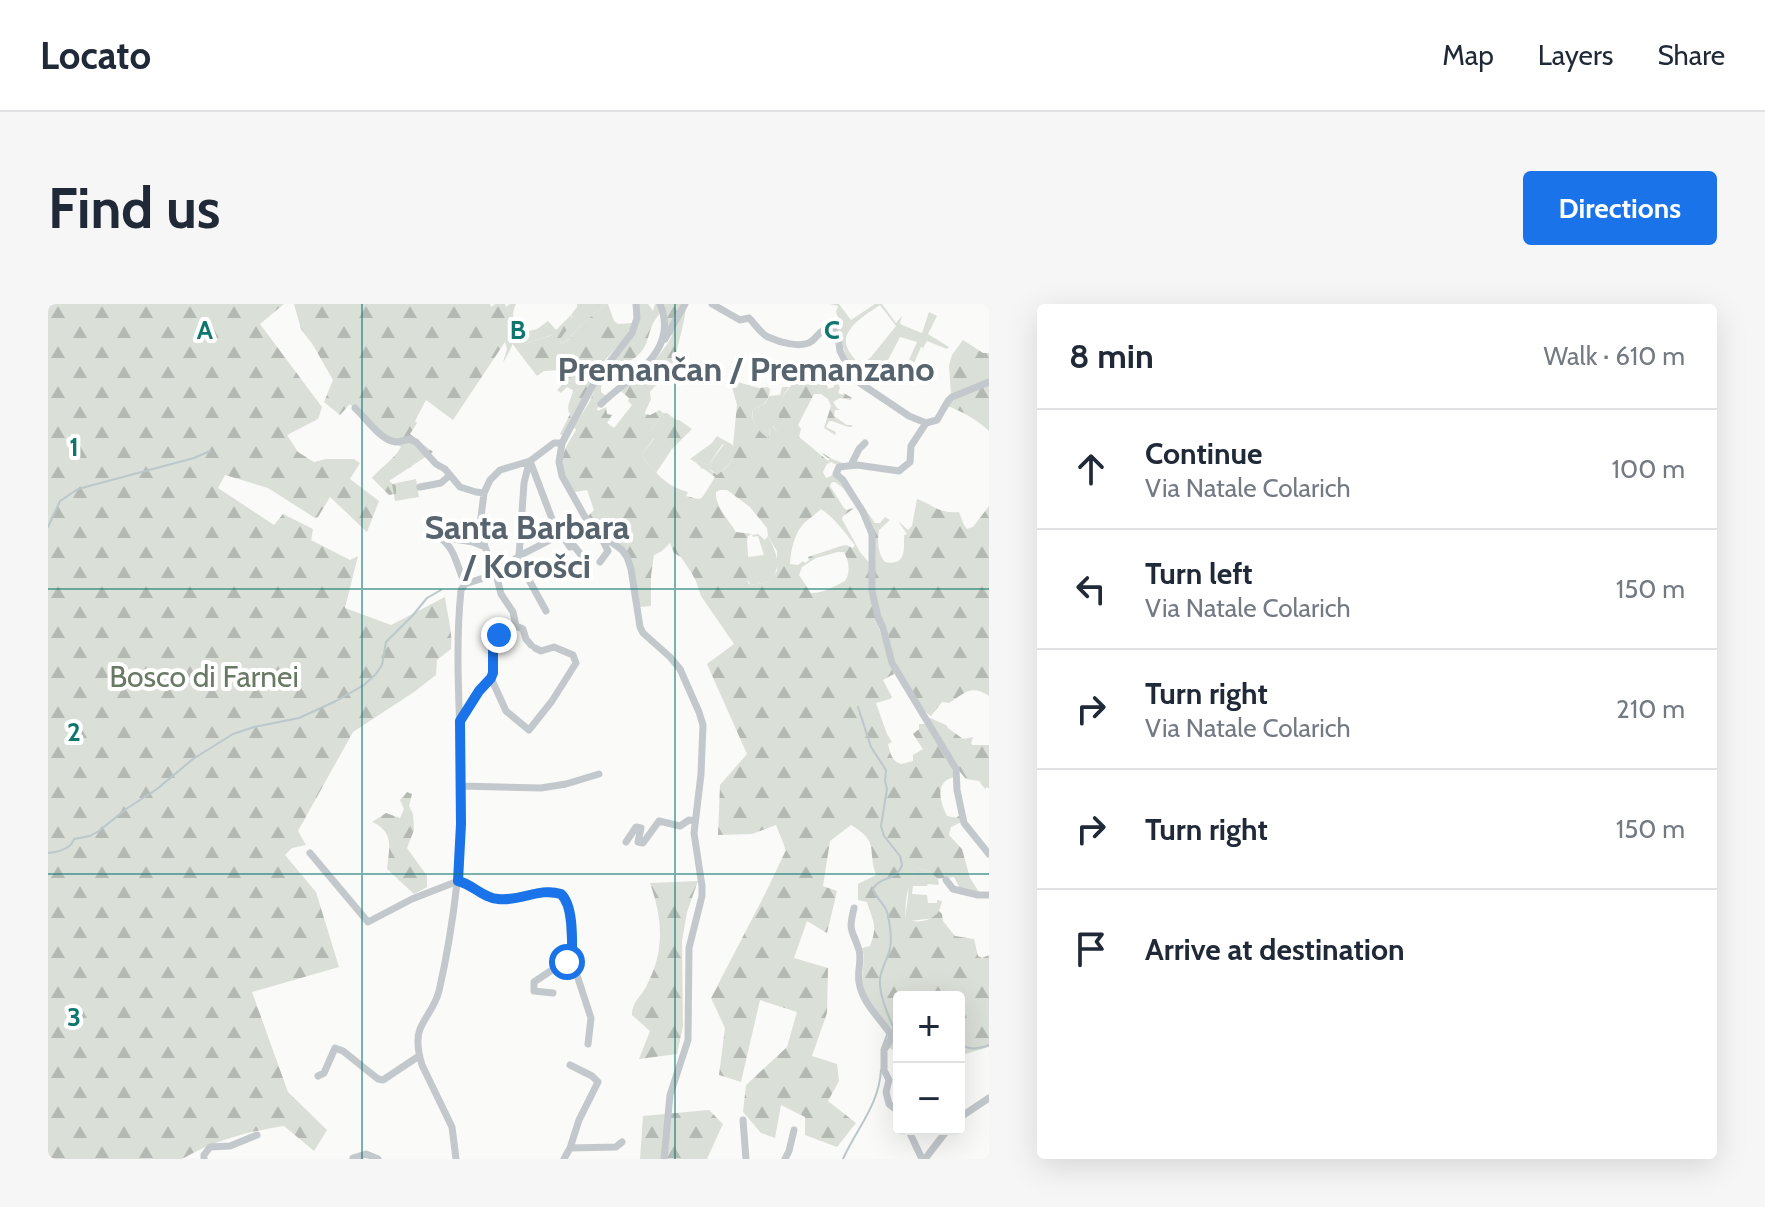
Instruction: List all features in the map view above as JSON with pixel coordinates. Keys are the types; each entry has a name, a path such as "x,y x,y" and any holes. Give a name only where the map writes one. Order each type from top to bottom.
{"street":[{"path":"636,304 637,318 632,333 595,381 564,440 559,462 562,476 585,520 622,550 631,569 640,627 680,669 702,719 702,754 694,833 702,896 689,948 688,1040 670,1095 664,1159"},
{"path":"660,304 663,310 663,341"},
{"path":"601,404 652,358 685,304"},
{"path":"712,304 740,320 749,318 764,335 799,345 811,342 824,329 833,328 843,359 854,379 909,416 926,423 937,420 952,397 989,382"},
{"path":"355,408 373,428 393,441 409,439 416,442 464,489 484,493"},
{"path":"926,423 911,446 910,462 899,471 851,465 839,467 836,474 863,512 872,534 872,591 892,663 956,769 964,823 989,854"},
{"path":"516,626 485,547 480,525 484,493 490,480 500,470 530,461 554,443 564,440"},
{"path":"851,465 865,443"},
{"path":"530,461 552,519 570,547 574,546 587,562"},
{"path":"530,461 524,483 518,557 546,611"},
{"path":"420,487 441,483 450,475"},
{"path":"456,1159 452,1127 419,1056 420,1030 438,996 458,881 461,786 456,642 461,590 465,584 496,574 560,532"},
{"path":"599,533 608,551 600,562"},
{"path":"465,584 452,550 439,537 485,547"},
{"path":"491,678 506,711 529,730 576,663 573,655 554,647 541,651 533,647 523,629 516,626"},
{"path":"460,721 491,678 496,639 516,626"},
{"path":"461,786 541,788 599,774"},
{"path":"626,842 636,827 641,828 638,842 643,843 659,821 680,826 689,820 695,821"},
{"path":"310,853 368,922 412,899 458,881 500,900 545,891 561,894 568,905 572,960 591,1018 588,1044"},
{"path":"946,880 953,889 989,895"},
{"path":"854,908 851,931 859,951 860,988 891,1035 884,1050 884,1070 889,1080 886,1092 893,1107"},
{"path":"553,993 534,991 534,982 572,960"},
{"path":"318,1076 324,1073 335,1048 383,1080 419,1056"},
{"path":"564,1159 598,1082 570,1065"},
{"path":"965,1114 989,1098"},
{"path":"743,1120 746,1159"},
{"path":"785,1159 794,1130"},
{"path":"204,1159 210,1147 230,1146 257,1135"},
{"path":"912,1135 927,1158 944,1135"},
{"path":"570,1148 616,1147 622,1142"},
{"path":"353,1158 366,1154 378,1159"}],"green space":[{"name":"Bosco di Farnei","path":"48,304 284,304 260,324 322,407 318,419 287,435 298,452 314,462 354,459 360,463 350,479 379,501 367,532 330,497 315,518 268,488 225,475 218,488 274,525 283,514 313,529 311,540 350,560 358,556 345,608 391,625 445,597 451,649 437,660 436,675 353,732 298,831 306,845 292,848 285,855 316,892 339,967 252,992 288,1092 327,1130 314,1151 284,1126 232,1138 182,1159 48,1157"},
{"path":"294,304 490,304 491,307 505,304 506,307 516,304 513,314 515,335 503,363 507,349 505,342 453,420 426,400 410,434 433,452 389,481 394,494 389,495 372,478 401,447 373,431 350,404 340,415 324,402 333,380 301,329"},
{"path":"577,304 606,304 561,344 560,339"},
{"path":"606,304 618,324 633,323 599,369 563,436 560,434 570,414 568,405 573,390 567,387 561,393 557,390 563,381 562,370 544,371 537,376 517,350 521,345 550,336 571,315 572,323 560,339 561,344 564,343"},
{"path":"639,304 648,304 653,311 655,304 658,304 661,311 645,347 636,357 605,377 601,392 606,396 597,409 606,407 607,414 612,415 607,423 614,428 632,405 621,391 656,359 672,336 664,304 686,304 671,376 650,392 651,399 645,414 660,410 663,413 651,430 654,438 642,454 662,479 688,492 686,496 702,498 715,477 695,462 708,465 725,443 710,470 717,475 733,458 737,405 732,387 734,381 770,389 767,400 753,409 752,414 756,426 768,438 768,422 777,431 781,400 787,391 801,375 821,383 821,364 828,389 834,387 833,373 840,388 838,393 852,398 840,398 833,402 840,410 835,410 834,416 847,425 853,425 848,427 829,421 826,427 836,432 835,435 824,428 831,406 828,399 814,394 798,425 801,429 799,437 827,460 819,451 844,464 831,462 823,472 826,478 835,474 837,480 842,482 852,502 835,482 830,486 844,508 856,507 842,519 871,565 875,616 894,674 883,680 892,697 876,703 892,742 888,744 892,756 901,764 913,761 913,755 923,749 913,734 919,729 919,724 925,724 954,777 943,783 940,793 942,805 947,816 956,818 960,815 961,822 951,827 949,835 962,849 970,878 981,895 961,890 954,877 938,879 929,871 918,868 908,892 906,919 924,921 939,911 955,936 974,939 978,956 989,955 989,1047 965,1054 965,991 893,991 893,1050 890,1048 890,1035 869,1009 862,981 862,948 870,946 874,928 867,902 858,900 858,884 876,875 869,841 851,825 830,841 823,886 837,891 827,933 807,921 794,958 828,968 827,1013 812,1056 837,1064 839,1081 828,1101 856,1123 837,1147 805,1135 805,1117 781,1105 775,1138 761,1133 743,1112 746,1085 787,1047 797,1012 760,1000 741,1082 719,1075 725,1028 711,998 786,850 776,825 752,834 718,835 720,785 747,754 707,664 734,644 670,543 654,555 651,606 638,607 627,554 588,516 594,510 587,490 575,492 563,468 563,455 576,430 574,427 596,385 626,347 636,328","holes":["727,490 750,507 767,528 777,551 777,571 768,582 748,583 747,541 752,534 736,532 716,498 716,492","821,509 855,545 853,548 841,546 808,557 805,563 790,564 793,545 805,522","844,552 849,566 845,581 824,591 811,593 799,575 802,567 816,558"]},
{"path":"830,304 839,304 851,320 875,304 882,304 896,323 902,316 902,325 922,333 929,312 937,316 928,334 949,347 947,349 927,341 911,370 902,370 881,364 867,377 853,371 839,330 828,327 826,322 839,320 836,312 838,306","holes":["880,305 896,326 860,366 848,349 846,337 858,321","900,337 917,342 905,369 887,362"]},
{"path":"548,321 557,331 517,350 512,343 516,333 513,324 518,323 521,333 537,329"},
{"path":"963,340 983,353 989,353 989,380 951,395 949,366 952,355"},
{"path":"989,384 989,431 969,416 947,406 956,398"},
{"path":"782,387 789,387 782,400 778,432 771,424 770,438 756,427 753,409 763,405 769,396 780,395"},
{"path":"663,413 676,420 661,438 672,449 656,473 642,454 654,439 651,430"},
{"path":"675,420 692,429 672,449 660,438"},
{"path":"717,436 734,447 735,454 717,475 710,466 724,444 708,465 690,459"},
{"path":"416,479 419,497 395,501 392,484"},
{"path":"917,499 942,511 959,512 967,529 973,527 989,506 989,696 983,692 968,691 949,703 942,702 931,716 909,692 885,636 876,599 875,553 859,500 875,523 880,523 885,517 890,520 879,530 878,543 885,562 892,563 902,556 904,535 907,534 898,521 908,530 912,526"},
{"path":"758,534 765,540 768,536 777,565 768,582 752,585 747,576 748,557 764,555 758,536 752,535"},
{"path":"926,716 946,725 963,739 973,737 972,745 989,745 989,789 985,789 979,781 966,779"},
{"path":"407,792 412,794 409,806 414,830 407,848 427,876 427,887 414,894 387,869 389,841 384,831 372,822 386,813 400,818 404,809 400,800"},
{"path":"918,868 929,871 938,879 939,885 913,886 912,894 927,895 928,903 942,901 934,918 910,921 906,920 908,884"},
{"path":"698,881 687,912 682,941 683,1026 677,1054 639,1059 650,1031 632,1015 632,1011 652,974 660,935 658,910 650,883"},
{"path":"709,1110 723,1124 707,1159 640,1159 643,1116"}],"waterway":[{"path":"48,527 60,501 78,489 210,451"},
{"path":"48,853 64,849 74,839 99,831 193,759 233,734 299,718 364,685 382,665 386,642 427,598 441,590"},
{"path":"858,707 871,747 886,770 887,789 881,826 884,836 900,856 902,865 896,874 873,889 886,908 890,928 890,948 880,985 893,1026"},
{"path":"882,1048 887,1035"},
{"path":"965,1046 981,1048 989,1045"},
{"path":"843,1159 872,1105 881,1070"}],"district":[{"name":"Premančan / Premanzano","path":"746,369"},
{"name":"Santa Barbara / Korošci","path":"527,546"}],"route":[{"path":"499,635 493,651 491,678 460,721 458,881 500,900 545,891 561,894 567,901 572,943 572,960 567,962"}]}
